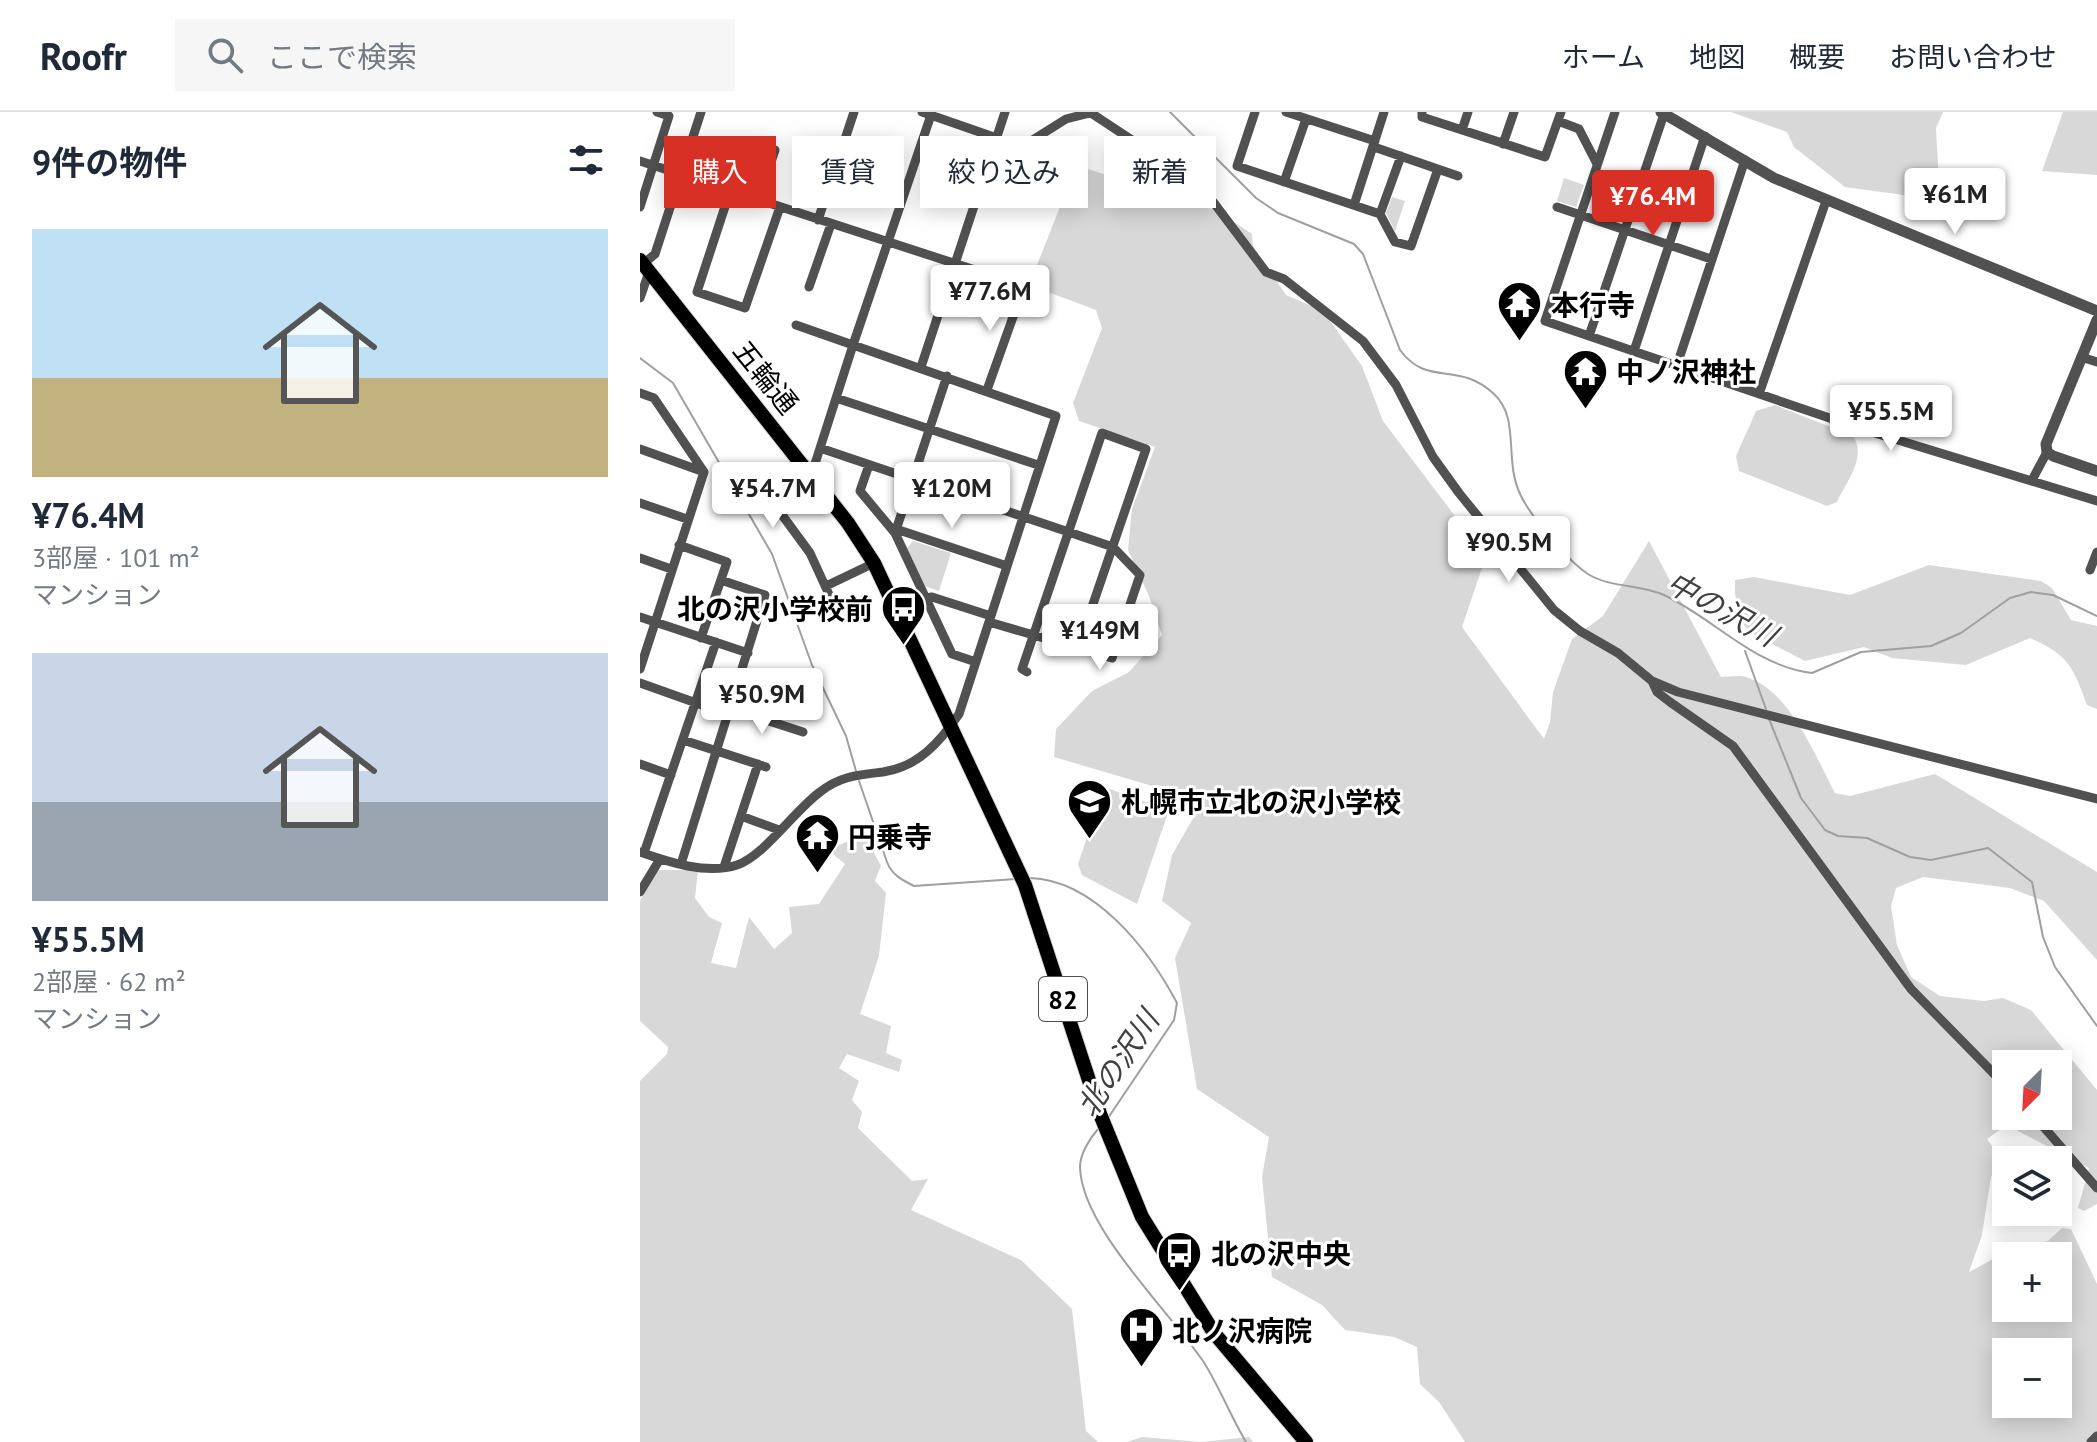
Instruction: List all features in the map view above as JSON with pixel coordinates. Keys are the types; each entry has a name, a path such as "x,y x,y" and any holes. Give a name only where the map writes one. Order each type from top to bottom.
{"main road":[{"name":"五輪通","path":"644,266 804,467 874,563 954,734"},
{"name":"82","path":"954,734 1018,867 1100,1114 1142,1217 1214,1333 1306,1442"}],"street":[{"path":"640,207 669,116 657,112"},
{"path":"693,136 701,112"},
{"path":"818,220 854,112"},
{"path":"996,136 1005,112"},
{"path":"1038,136 1068,116 1093,112 1185,175 1211,199 1266,272 1284,279 1363,341 1396,385 1433,457 1531,584 1580,631 1618,653 1652,681 1663,697 1733,746 1911,989 1992,1072"},
{"path":"1255,112 1237,166 1380,214 1395,242 1411,246 1438,169"},
{"path":"1286,112 1458,176"},
{"path":"1354,205 1384,112"},
{"path":"1422,112 1422,117 1545,157 1559,116 1579,129 1597,164"},
{"path":"1462,130 1468,112"},
{"path":"1503,144 1514,112"},
{"path":"1615,112 1545,321 1759,394 2097,501"},
{"path":"832,601 810,553 777,508 789,475 804,467 820,448 928,113 993,136"},
{"path":"1589,336 1662,113 1826,201 2097,311"},
{"path":"1284,182 1306,119"},
{"path":"1634,351 1705,136"},
{"path":"1380,214 1401,156"},
{"path":"1677,365 1745,160"},
{"path":"640,161 664,169"},
{"path":"1759,394 1826,201"},
{"path":"776,206 1024,286 987,390"},
{"path":"724,208 697,292 745,308 780,207"},
{"path":"1557,207 1711,259"},
{"path":"640,298 644,266 655,254 669,208"},
{"path":"921,367 973,208"},
{"path":"809,287 831,224"},
{"path":"2032,480 2047,452 2048,437 2097,320"},
{"path":"716,642 642,852 681,864 724,867 737,865 752,856 819,792 848,775 897,769 920,759 954,734 1020,517 1056,416 796,325"},
{"path":"2081,357 2097,362"},
{"path":"895,533 947,376"},
{"path":"640,393 654,398 704,472"},
{"path":"836,398 1038,465"},
{"path":"1027,672 1022,669 1102,433 1146,449 1078,648"},
{"path":"820,448 1113,547 1140,575 1112,658 1035,635 932,597 926,598"},
{"path":"640,449 704,472"},
{"path":"2047,452 2097,471"},
{"path":"869,465 860,491 895,533 952,654 976,662"},
{"path":"640,669 704,472"},
{"path":"640,503 687,519"},
{"path":"895,533 902,531 1007,566"},
{"path":"679,545 727,562 701,638"},
{"path":"2090,570 2097,552"},
{"path":"640,558 671,569"},
{"path":"826,586 874,563"},
{"path":"681,864 731,712 765,595 721,580"},
{"path":"640,617 748,653"},
{"path":"1652,681 1678,692 2097,799"},
{"path":"640,683 695,703 803,732"},
{"path":"683,740 762,765 724,867"},
{"path":"640,764 671,775"},
{"path":"741,816 779,830"},
{"path":"640,892 660,859"},
{"path":"2046,1130 2097,1188"},
{"path":"2091,1442 2097,1436"}],"shaded area":[{"path":"1731,112 1943,112 1936,128 1940,200 1845,187 1794,147 1787,132"},
{"path":"2063,112 2097,112 2097,175 2042,171"},
{"path":"1088,169 1104,174 1104,208 1209,208 1252,234 1253,246 1286,295 1323,311 1362,366 1383,421 1470,536 1484,562 1462,627 1544,739 1550,722 1553,692 1572,639 1603,616 1649,541 1721,677 1746,677 1776,695 1800,726 1835,793 1850,796 1935,774 2097,872 2097,960 2044,901 2010,888 1923,877 1896,888 1891,906 1897,945 1911,977 1940,996 1984,1001 2003,998 2031,1010 2064,1050 1992,1050 1992,1130 2000,1130 1987,1139 1992,1146 1992,1175 1982,1235 1969,1272 1992,1260 1992,1322 2072,1322 2072,1242 2044,1242 2062,1228 2071,1229 2097,1284 2097,1442 1465,1442 1439,1402 1420,1384 1417,1347 1394,1337 1345,1330 1322,1305 1272,1277 1262,1177 1269,1137 1197,1089 1175,958 1191,923 1162,901 1172,855 1203,801 1054,757 1056,729 1092,691 1129,672 1162,635 1149,596 1128,550 1132,509 1155,447 1079,421 1073,403 1102,328 1096,310 1040,289 1035,270 1060,208 1088,208"},
{"path":"1564,178 1584,185 1576,207 1557,201"},
{"path":"1392,197 1405,201 1395,231 1386,213"},
{"path":"1775,405 1853,436 1857,444 1857,461 1837,502 1827,506 1739,471 1736,456 1756,411"},
{"path":"913,541 951,553 939,591 925,586 907,548"},
{"path":"1929,565 2041,581 2052,588 2071,620 2097,626 2097,709 2087,705 2068,664 2053,650 2030,638 1966,665 1892,658 1864,647 1805,661 1751,633 1743,624 1735,594 1735,580 1754,577 1850,595"},
{"path":"1104,787 1169,810 1137,904 1082,875 1078,864"},
{"path":"864,834 881,866 875,881 886,893 879,956 860,1014 891,1026 886,1053 902,1060 899,1072 847,1054 839,1068 859,1081 852,1100 862,1112 858,1128 912,1181 928,1179 911,1210 1021,1260 1072,1309 1086,1431 1098,1442 640,1442 640,1081 667,1054 668,1047 640,1021 640,901 656,870 698,870 695,898 709,917 722,923 711,963 736,968 749,917 774,949 792,933 789,907 819,904 845,864 828,850"},
{"path":"2072,1060 2097,1090 2097,1204 2084,1211 2078,1208 2089,1168 2072,1159 2072,1146 2047,1146 2018,1131 2072,1130"},
{"path":"1142,1437 1201,1442 1127,1442"},
{"path":"1249,1437 1253,1442 1201,1442"}],"waterway":[{"name":"中の沢川","path":"1170,112 1256,198 1278,213 1354,244 1363,254 1400,350 1411,361 1433,372 1468,378 1494,394 1507,416 1513,469 1521,496 1551,538 1588,574 1606,582 1664,595 1753,652 1791,669 1812,673 1861,652 1931,646 1961,633 2010,598 2031,592 2053,595 2097,616"},
{"name":"北の沢川","path":"640,358 673,383 772,554 812,665 846,736 856,771"},
{"path":"1745,651 1766,709"},
{"path":"1769,719 1801,798 1825,830 1838,836 1867,838 1910,857 1931,860 1988,848 2032,882 2043,937 2055,967 2097,1026"},
{"name":"北の沢川","path":"859,781 887,862 902,879 914,886 1016,879"},
{"name":"北の沢川","path":"1030,878 1054,882 1098,904 1151,961 1177,1003 1174,1020 1108,1118"},
{"name":"北の沢川","path":"1098,1129 1086,1146 1080,1167 1084,1191 1095,1216 1130,1268 1203,1361 1246,1442"}],"place":[{"name":"本行寺","path":"1520,343"},
{"name":"中ノ沢神社","path":"1585,410"},
{"name":"北の沢小学校前","path":"904,647"},
{"name":"札幌市立北の沢小学校","path":"1090,840"},
{"name":"円乗寺","path":"817,875"},
{"name":"北の沢中央","path":"1180,1292"},
{"name":"北ノ沢病院","path":"1141,1369"}]}
